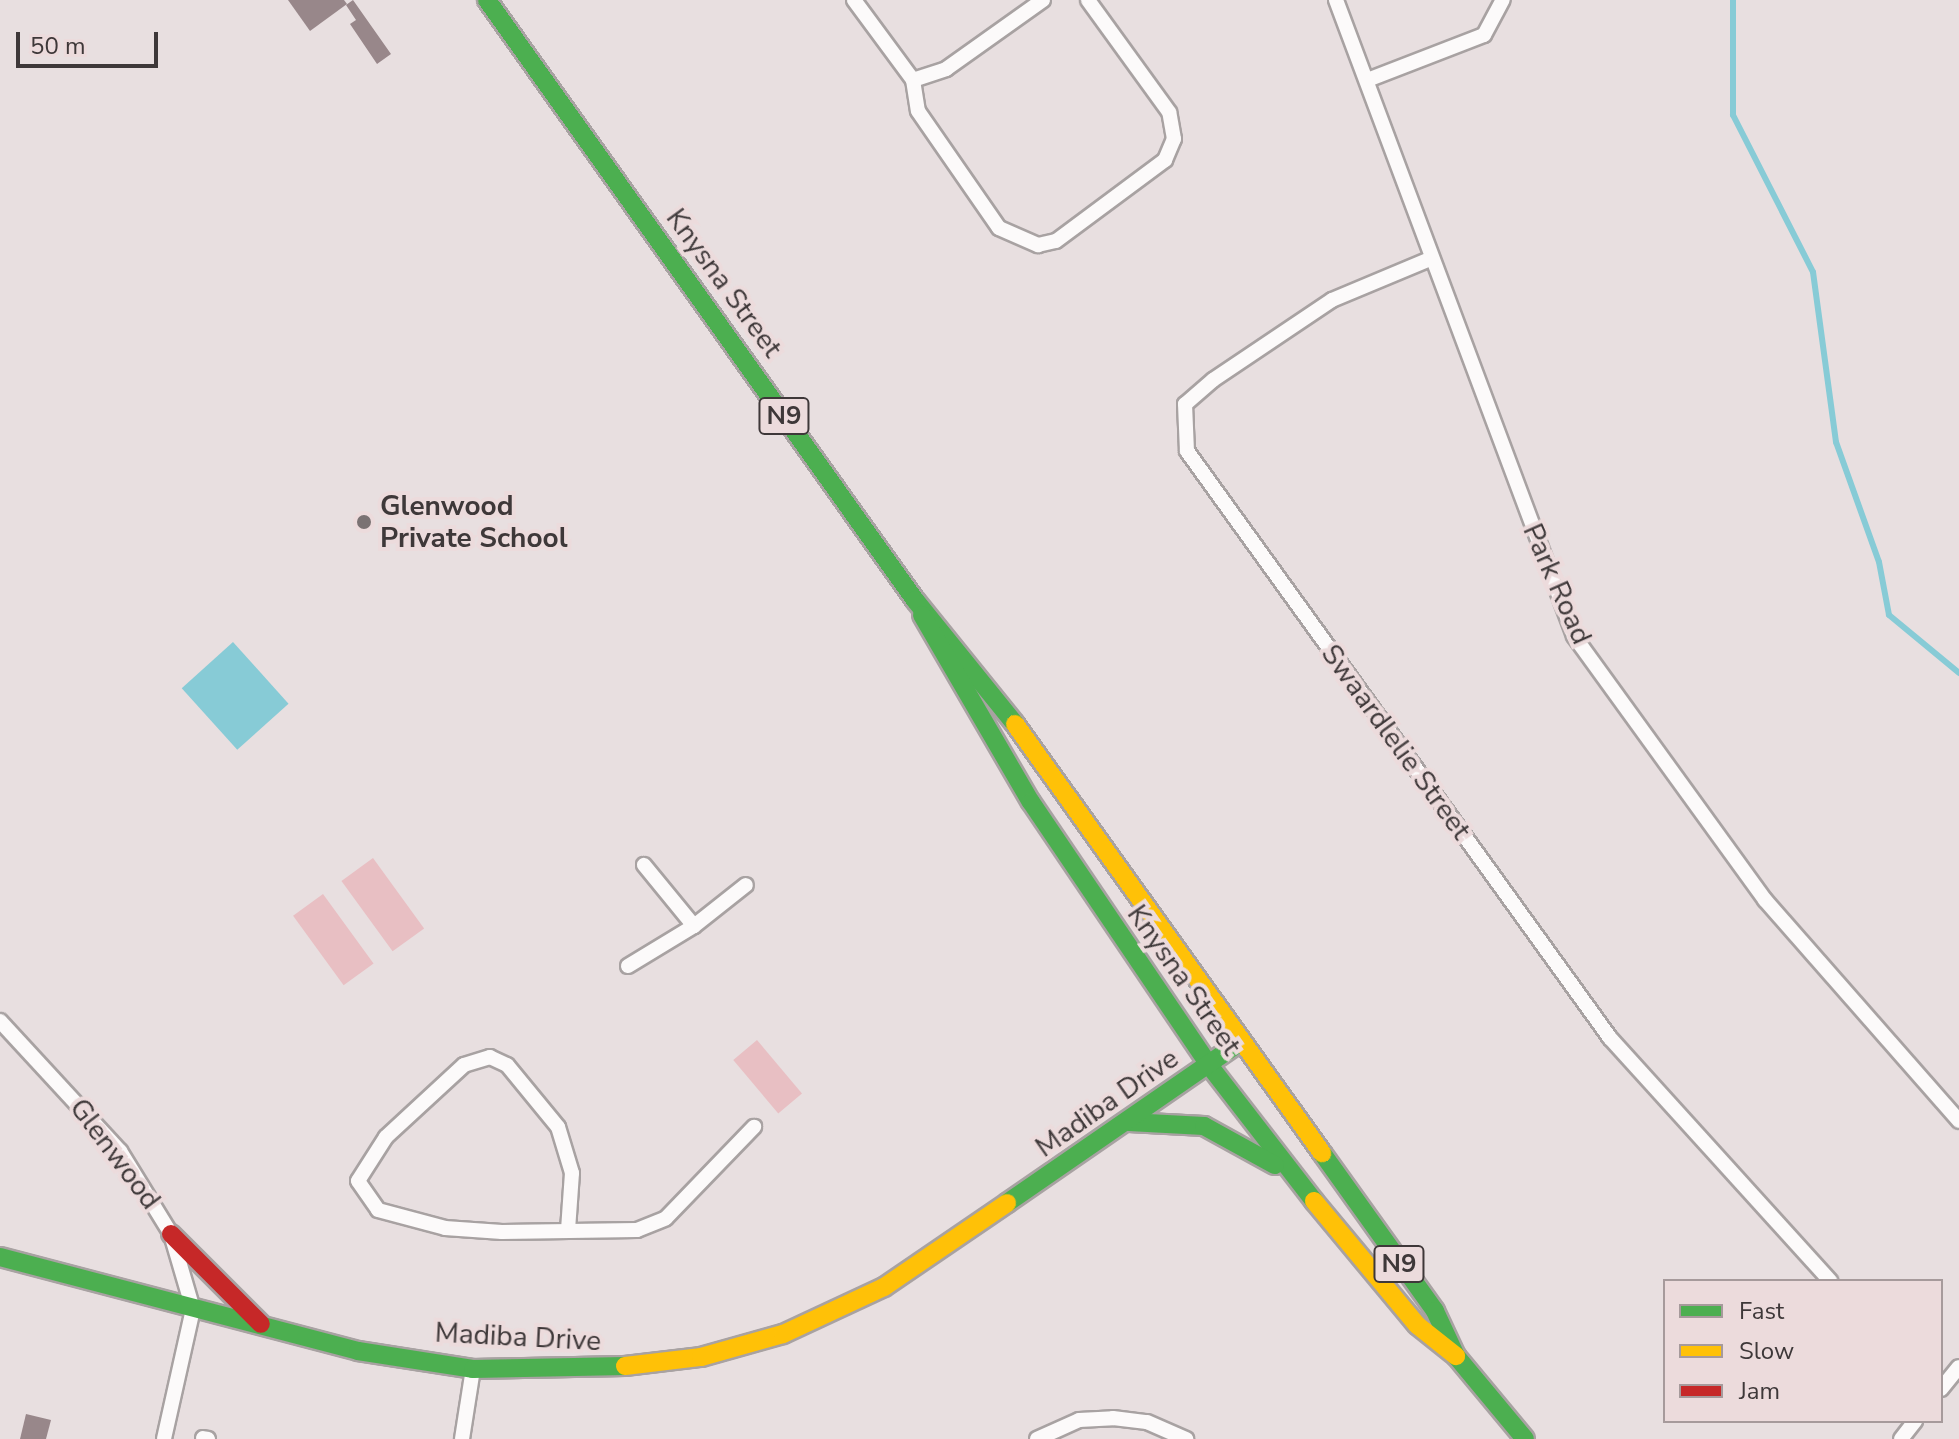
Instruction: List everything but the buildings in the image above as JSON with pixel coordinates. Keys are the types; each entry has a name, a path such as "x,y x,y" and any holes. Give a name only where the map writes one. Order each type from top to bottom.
{"main road":[{"name":"Knysna Street","path":"487,0 915,600 961,648 1435,1311 1456,1356"},
{"name":"Knysna Street","path":"915,600 941,658 1031,802 1209,1065 1296,1179 1417,1325 1456,1356 1525,1439"},
{"name":"Madiba Drive","path":"0,1257 265,1327 473,1369 625,1370 783,1334 884,1287 1129,1122 1242,1041"},
{"path":"1129,1122 1223,1132 1296,1179"},
{"path":"171,1234 265,1327"}],"street":[{"path":"854,0 913,80 918,111 999,228 1038,245 1056,241 1165,160 1174,139 1169,112 1088,0"},
{"path":"913,80 946,69 1043,0"},
{"name":"Park Road","path":"1336,0 1370,79 1430,259 1574,636 1765,900 1959,1121"},
{"path":"1370,79 1484,35 1503,0"},
{"name":"Swaardlelie Street","path":"1430,259 1332,300 1213,380 1185,404 1187,451 1610,1038 1828,1279"},
{"path":"644,865 694,926"},
{"path":"628,966 694,926 746,885"},
{"name":"Glenwood","path":"0,1021 120,1151 171,1234 193,1309"},
{"path":"568,1230 572,1173 558,1127 514,1072 490,1057 464,1065 430,1095 386,1137 358,1181 378,1210 445,1228 568,1230 637,1230 666,1218 754,1127"},
{"path":"164,1439 193,1309"},
{"path":"1943,1385 1959,1367"},
{"path":"462,1439 473,1369"},
{"path":"1037,1439 1079,1420 1113,1418 1147,1422 1186,1439"},
{"path":"1901,1439 1913,1423"}],"shaded area":[{"path":"373,858 424,928 393,951 341,881"},
{"path":"323,894 374,964 344,985 293,916"},
{"path":"757,1040 802,1094 778,1114 733,1060"}],"water":[{"path":"233,642 289,704 237,750 182,688"}],"waterway":[{"path":"1733,0 1733,115 1813,272 1836,442 1879,562 1889,615 1959,673"}],"traffic: fast":[{"path":"487,0 915,600 1015,724"},
{"path":"922,615 1031,802 1209,1065 1314,1201"},
{"path":"1007,1203 1242,1041"},
{"path":"1129,1122 1204,1126 1275,1165"},
{"path":"1322,1153 1435,1311 1456,1356 1525,1439"},
{"path":"0,1257 358,1351 473,1369 625,1366"}],"traffic: slow":[{"path":"1015,724 1322,1153"},
{"path":"1314,1201 1417,1325 1456,1356"},
{"path":"625,1366 701,1357 783,1334 884,1287 1007,1203"}],"traffic: jam":[{"path":"171,1234 261,1324"}],"place":[{"name":"Glenwood Private School","path":"364,522"}]}
